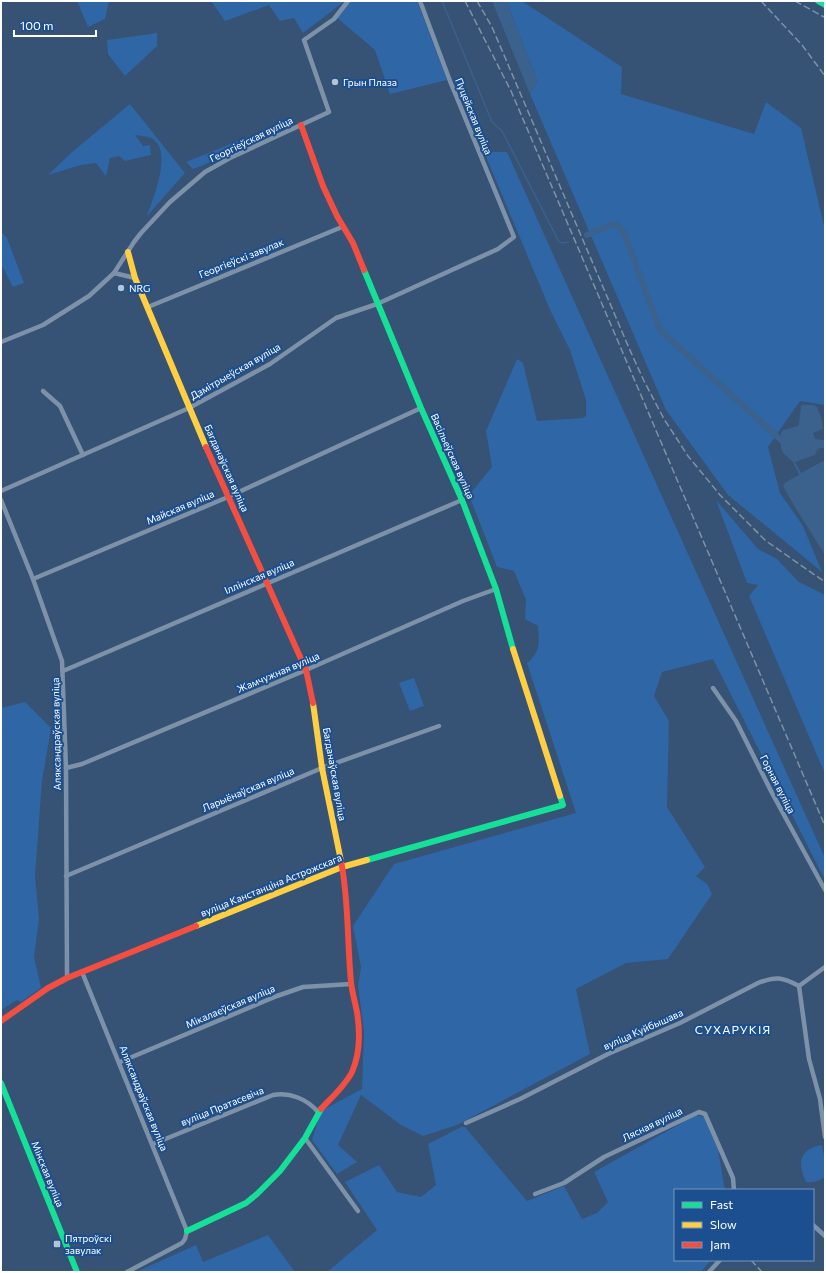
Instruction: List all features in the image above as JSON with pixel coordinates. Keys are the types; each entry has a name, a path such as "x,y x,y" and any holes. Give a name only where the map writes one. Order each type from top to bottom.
{"street":[{"name":"Георгіеўская вуліца","path":"1,342 43,325 89,296 114,273 141,233 170,202 205,172 230,158 329,112 304,40 334,19 348,1"},
{"name":"Пуцейская вуліца","path":"420,1 450,81 514,237"},
{"path":"818,1 825,5"},
{"name":"Васільеўская вуліца","path":"301,125 312,160 342,227 353,243 421,408 462,500 496,589 518,666 563,805"},
{"name":"Георгіеўскі завулак","path":"148,307 342,227"},
{"name":"Дзмітрыеўская вуліца","path":"1,492 189,408 270,364 336,318 377,304 498,249 514,237"},
{"name":"Багданаўская вуліца","path":"128,252 136,278 189,408 306,670 314,706 322,768 345,880 351,984 359,1030 355,1062 347,1080 318,1112 305,1138 280,1171 252,1199 237,1208 187,1231"},
{"path":"114,273 136,278"},
{"path":"43,391 60,406 83,455"},
{"name":"Майская вуліца","path":"33,579 228,497 421,408"},
{"name":"Аляксандраўская вуліца","path":"1,500 33,579 58,648 63,671 66,768 67,978"},
{"name":"Іллінская вуліца","path":"63,671 462,500"},
{"name":"Жамчужная вуліца","path":"66,768 82,764 306,670 463,601 496,589"},
{"name":"Горная вуліца","path":"713,688 736,721 772,793 825,890"},
{"name":"Ларыёнаўская вуліца","path":"66,876 322,768 439,726"},
{"name":"вуліца Канстанціна Астрожскага","path":"1,1021 48,988 67,978 342,867 563,805"},
{"path":"825,967 799,986 809,1059 820,1098 825,1137"},
{"name":"Аляксандраўская вуліца","path":"82,972 120,1062 187,1231"},
{"name":"вуліца Куйбышава","path":"466,1123 520,1099 608,1054 680,1023 758,983 776,977 799,986"},
{"name":"Мікалаеўская вуліца","path":"120,1062 277,996 303,987 351,984"},
{"name":"Мінская вуліца","path":"1,1083 76,1272"},
{"name":"вуліца Пратасевіча","path":"153,1144 273,1095 285,1095 303,1100 312,1104 318,1112"},
{"name":"Лясная вуліца","path":"535,1194 564,1183 604,1157 699,1112 705,1114 733,1178 734,1189"},
{"path":"305,1138 358,1211"},
{"path":"814,1226 825,1236"},
{"path":"127,1272 182,1243 185,1239 187,1231"},
{"path":"709,1272 719,1261"}],"shaded area":[{"path":"77,1 109,1 105,19 88,27"},
{"path":"211,1 345,1 303,33 294,18 280,21 269,5 225,21"},
{"path":"350,1 417,1 447,80 390,94 375,50 337,18"},
{"path":"492,1 509,1 507,2 537,81 530,94"},
{"path":"522,1 622,67 621,94 754,134 766,102 801,128 825,230 825,405 800,401 768,447 780,493 803,526 822,572 728,495 666,410 530,94 537,81 507,2"},
{"path":"157,33 157,46 125,76 108,54 107,40"},
{"path":"130,104 185,173 147,216 157,187 161,163 161,152 158,144 151,138 135,135 143,146 150,145 151,155 125,161 119,156 110,158 106,176 96,163 81,165 48,175 72,152"},
{"path":"298,117 204,165 193,169 186,162"},
{"path":"484,152 507,152 825,858 825,880 713,659 662,672 654,696 669,721 667,807 705,867 696,876 707,884 712,894 668,959 626,963 576,989 590,1054 457,1125 423,1136 401,1125 361,1095 338,1145 357,1162 337,1174 312,1140 321,1111 362,1089 364,1032 358,985 361,967 353,926 394,864 576,813 527,663 532,659 537,651 539,642 538,626 525,619 526,600 514,571 497,567 469,495 492,467 486,431 517,359 523,363 537,421 583,418 586,416 586,400 570,350 551,312"},
{"path":"1,232 7,238 24,283 13,287 1,264"},
{"path":"814,405 817,407 822,420 823,429 813,433 815,439 825,440 825,448 820,448 817,450 815,455 795,462 801,473 825,460 825,555 783,486 786,482 799,475 793,462 783,453 781,448 781,433 783,430 798,426 801,406"},
{"path":"716,500 758,549 777,559 799,582 825,595 825,774 749,596 758,585 747,583"},
{"path":"414,678 424,706 410,711 399,683"},
{"path":"25,702 51,728 42,781 35,876 39,919 34,957 41,988 21,1002 17,1000 1,1010 1,708"},
{"path":"696,1115 704,1117 718,1150 725,1189 674,1189 674,1261 710,1261 701,1272 327,1272 377,1230 345,1182 379,1165 397,1192 421,1197 436,1185 428,1144 461,1127 465,1127 527,1201 564,1186 582,1219 597,1213 608,1202 594,1172"},
{"path":"822,1145 825,1162 825,1177 820,1180 806,1182 801,1169 804,1153 814,1147"},
{"path":"268,1235 295,1272 136,1272 196,1245 203,1262"}],"waterway":[{"path":"442,1 492,122 502,131 559,242 568,242"},
{"path":"587,235 613,224 620,228 625,235 658,325 662,332 782,441"}],"railway":[{"path":"465,1 511,91 825,826"},
{"path":"477,1 492,27 629,348 664,419 688,456 720,495 766,541 825,582"},
{"path":"761,1 802,45 825,76"},
{"path":"795,1 824,17"},
{"path":"752,1261 762,1272"}],"traffic: fast":[{"path":"818,1 825,5"},
{"path":"364,270 421,408 462,500 496,589 513,649"},
{"path":"367,860 563,805 560,796"},
{"path":"1,1083 77,1272"},
{"path":"187,1231 246,1203 257,1194 280,1171 305,1138 321,1109"}],"traffic: slow":[{"path":"128,252 135,278 206,447"},
{"path":"513,649 560,796"},
{"path":"313,703 322,768 341,861"},
{"path":"196,926 342,867 367,860"}],"traffic: jam":[{"path":"301,125 323,186 337,216 353,243 364,270"},
{"path":"206,447 306,670 313,703"},
{"path":"321,1109 342,1087 352,1072 357,1058 359,1042 358,1019 351,982 347,906 341,861"},
{"path":"1,1021 48,988 67,978 196,926"}],"place":[{"name":"Грын Плаза","path":"335,82"},
{"name":"NRG","path":"121,288"},
{"name":"Пятроўскі завулак","path":"57,1244"}],"district":[{"name":"СУХАРУКІЯ","path":"733,1030"}]}
